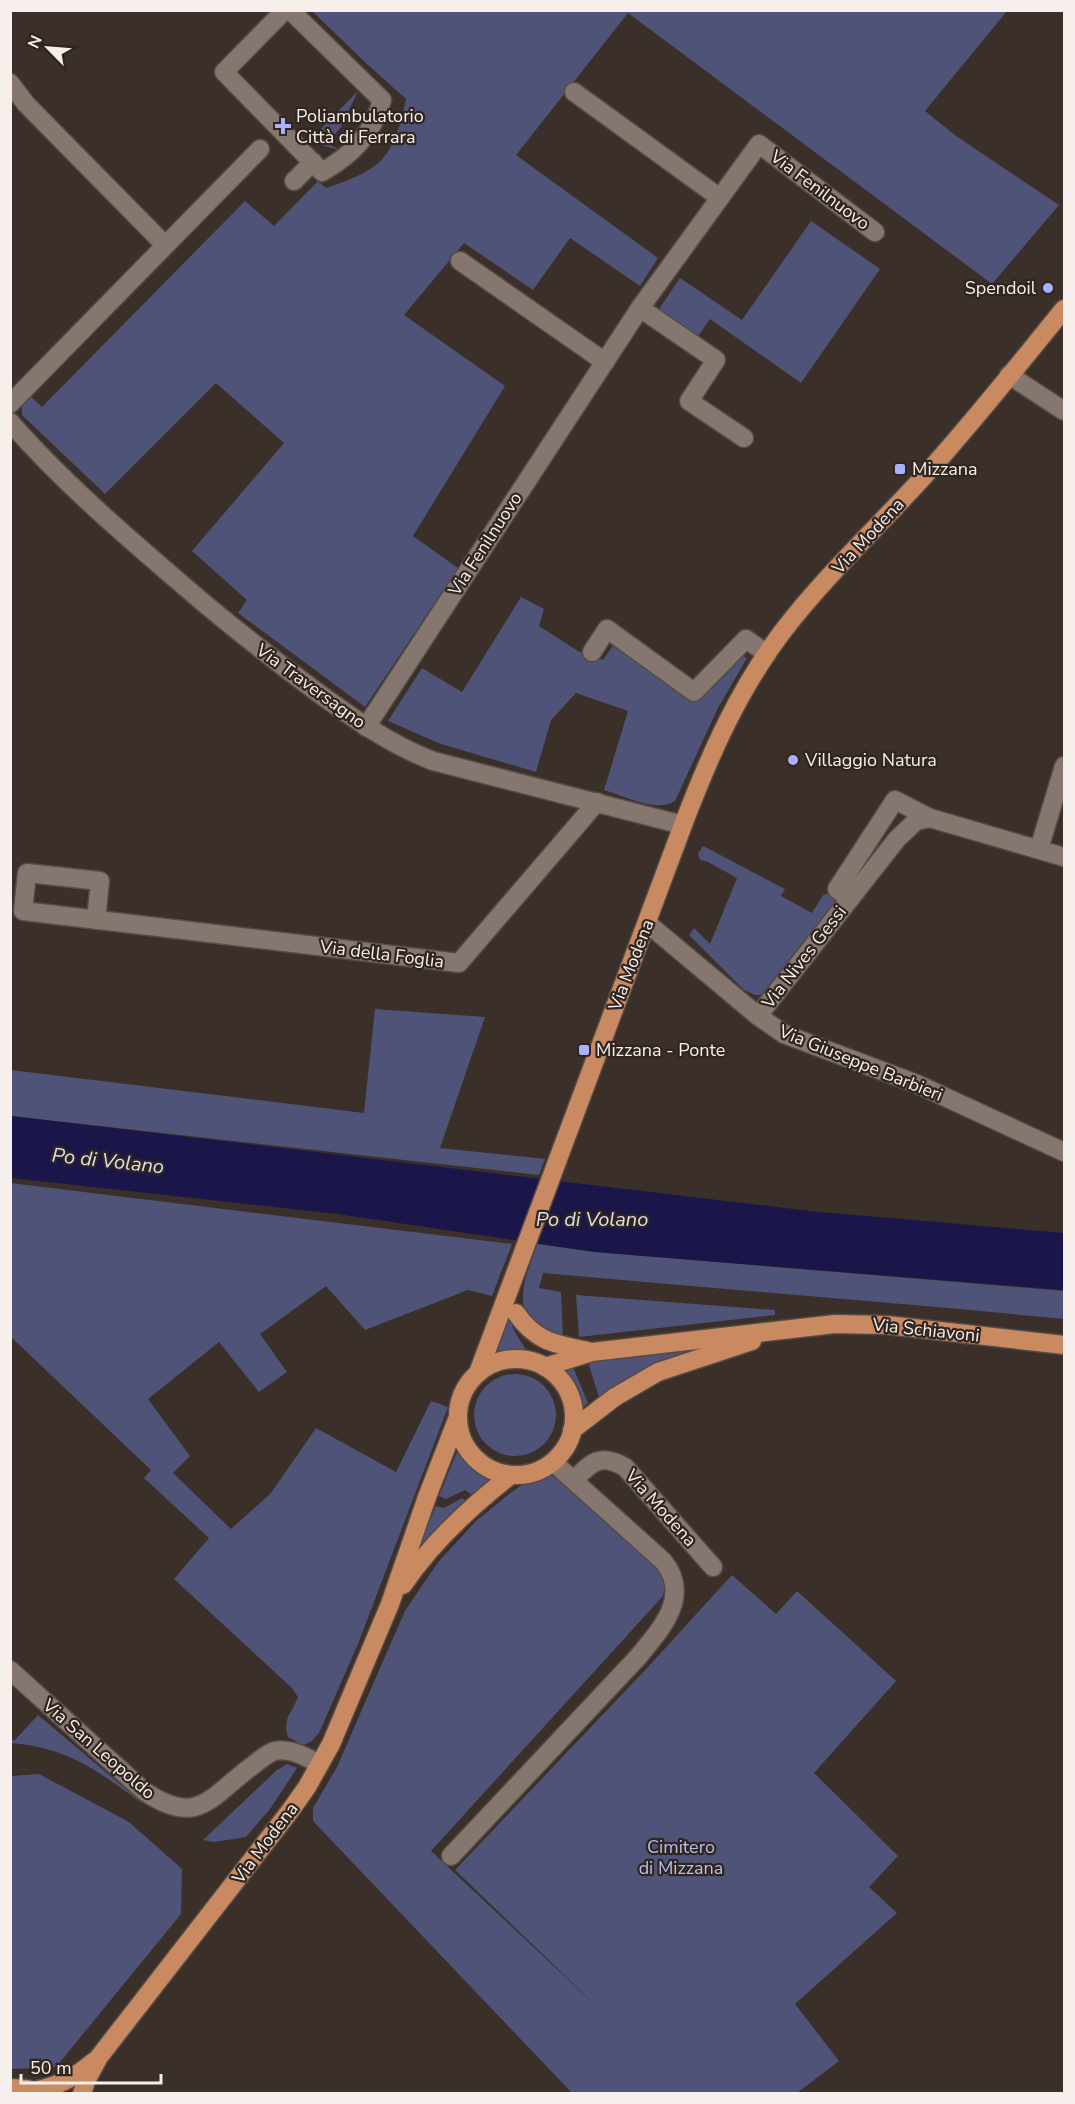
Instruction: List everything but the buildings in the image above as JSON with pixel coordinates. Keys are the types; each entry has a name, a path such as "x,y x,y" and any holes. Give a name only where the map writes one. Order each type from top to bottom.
{"main road":[{"name":"Via Modena","path":"82,2094 86,2080 99,2057 290,1811 330,1744 390,1604 458,1417 463,1392 478,1372 700,779 727,721 767,654 808,600 927,473 1065,309"},
{"path":"511,1285 520,1326 540,1364 560,1379 569,1394 574,1411 572,1430 566,1447 552,1462"},
{"path":"516,1313 530,1330 541,1338 555,1344 592,1352"},
{"name":"Via Schiavoni","path":"540,1364 592,1352 835,1324 887,1325 1065,1346"},
{"name":"Via Schiavoni","path":"572,1430 615,1397 658,1372 788,1329"},
{"path":"478,1372 505,1360 515,1359 540,1364"},
{"path":"458,1417 463,1440 474,1458 491,1470 511,1475"},
{"name":"Via Modena","path":"390,1604 414,1569 442,1535 474,1505 511,1475 534,1472 552,1462"},
{"name":"Via Modena","path":"41,2092 62,2083 99,2057"},
{"path":"10,2088 41,2092"}],"street":[{"path":"285,10 224,72 322,172 351,153 374,124 382,100 290,10"},
{"path":"10,83 26,104 165,245"},
{"path":"574,92 720,198"},
{"name":"Via Fenilnuovo","path":"366,727 640,308 759,144 875,232"},
{"path":"10,404 260,148"},
{"path":"294,181 313,162"},
{"path":"460,261 605,362"},
{"path":"640,308 716,360 689,401 744,438"},
{"path":"1010,375 1065,411"},
{"name":"Via Traversagno","path":"10,422 17,442 178,581 290,672 366,727 413,753 434,761 683,825"},
{"path":"592,652 607,628 694,692 746,639 767,654"},
{"path":"1039,849 1065,766"},
{"name":"Via Nives Gessi","path":"850,899 837,889 895,800 930,818 1065,857"},
{"name":"Via della Foglia","path":"96,920 459,963 597,802"},
{"name":"Via Nives Gessi","path":"758,1016 904,830 916,821 930,818"},
{"name":"Via Giuseppe Barbieri","path":"647,923 758,1016 792,1038 916,1084 1065,1152"},
{"name":"Via Modena","path":"574,1480 591,1464 598,1461 609,1460 625,1467 713,1567"},
{"name":"Via Modena","path":"451,1856 638,1657 662,1627 673,1604 675,1586 669,1569 552,1462"},
{"name":"Via San Leopoldo","path":"10,1670 144,1791 172,1807 196,1808 207,1803 247,1769 275,1751 290,1751 320,1764"}],"green space":[{"path":"312,11 1007,11 925,111 956,136 1059,205 992,284 628,13 516,155 658,258 640,286 570,238 533,290 464,243 404,315 505,386 413,536 458,568 365,707 238,613 247,600 192,551 284,443 216,383 105,494 22,415 22,405 30,396 42,407 245,201 274,226 318,181 326,188 361,175 383,159 396,136 406,99"},
{"path":"358,91 341,127 327,143 341,151 309,141"},
{"path":"811,221 880,269 801,383 710,319 694,342 655,315 680,278 742,320"},
{"path":"521,597 544,609 539,626 578,651 603,660 616,641 695,698 738,653 747,658 718,708 675,801 667,804 649,804 604,790 628,711 576,693 551,720 536,772 441,744 388,721 422,668 462,692"},
{"path":"703,846 785,889 781,896 812,913 823,895 831,893 838,898 761,995 744,990 689,935 694,928 710,944 737,878 700,860 698,854"},
{"path":"375,1009 485,1017 440,1148 545,1159 539,1175 11,1116 11,1070 364,1113"},
{"path":"10,1183 512,1244 492,1296 468,1290 365,1330 326,1286 260,1334 287,1372 259,1392 219,1342 148,1399 190,1456 173,1473 231,1529 271,1493 316,1428 396,1472 431,1401 448,1407 358,1644 319,1733 311,1742 303,1745 288,1737 287,1720 298,1697 292,1688 174,1579 209,1538 144,1478 151,1470 11,1337"},
{"path":"537,1244 595,1252 1064,1291 1064,1319 543,1273 539,1288 561,1292 563,1339 538,1327 529,1319 524,1309 526,1277"},
{"path":"576,1295 775,1310 775,1315 579,1337"},
{"path":"508,1302 513,1329 528,1353 507,1352 490,1356"},
{"path":"751,1336 659,1363 599,1397 587,1359"},
{"path":"571,1362 588,1403 577,1412 574,1390 553,1365"},
{"path":"515,1374 531,1377 544,1386 553,1399 556,1415 553,1431 544,1444 531,1453 515,1456 499,1453 486,1444 477,1431 474,1415 477,1399 486,1386 499,1377"},
{"path":"459,1447 474,1464 495,1476 474,1496 465,1490 446,1499 439,1496"},
{"name":"Cimitero di Mizzana","path":"550,1475 569,1484 659,1567 666,1581 663,1596 431,1851 605,2014 455,1870 732,1575 776,1614 797,1591 896,1681 814,1773 898,1856 869,1887 897,1913 795,2004 839,2061 797,2093 572,2093 313,1821 313,1808 337,1767 405,1611 419,1590 439,1561 476,1521 529,1480"},
{"path":"462,1498 468,1502 413,1557 436,1506 444,1508"},
{"path":"38,1715 146,1806 98,1772 67,1756 50,1750 11,1743 11,1738 14,1741"},
{"path":"287,1764 297,1768 270,1809 246,1837 214,1842 203,1840 277,1770"},
{"path":"39,1774 129,1822 182,1869 181,1914 56,2067 11,2069 11,1776"}],"water":[{"name":"Po di Volano","path":"11,1116 819,1212 1064,1233 1064,1290 595,1252 338,1214 11,1178"}],"place":[{"name":"Poliambulatorio Città di Ferrara","path":"283,126"},
{"name":"Spendoil","path":"1048,288"},
{"name":"Mizzana","path":"900,469"},
{"name":"Villaggio Natura","path":"793,760"},
{"name":"Mizzana - Ponte","path":"584,1050"}]}
